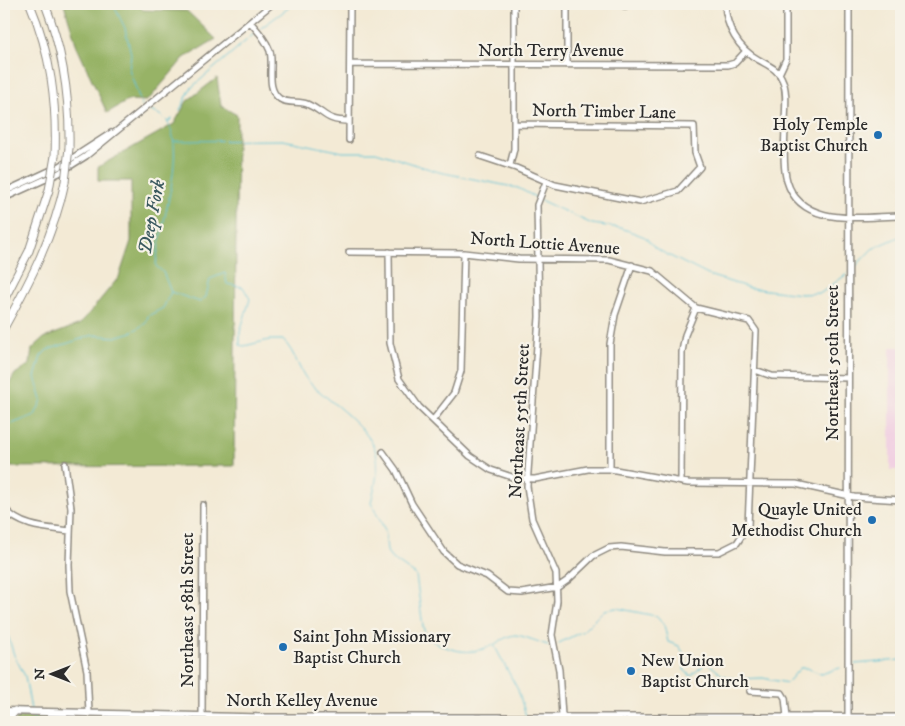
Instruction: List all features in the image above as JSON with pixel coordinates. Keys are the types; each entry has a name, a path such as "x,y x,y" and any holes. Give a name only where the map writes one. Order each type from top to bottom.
{"highway":[{"path":"4,300 29,251 49,190 55,156 56,118 53,84 46,50 30,4"},
{"path":"4,328 33,275 50,237 65,182 69,148 66,82 59,47 45,4"},
{"path":"6,722 15,711"}],"main road":[{"name":"North Kelley Avenue","path":"4,711 89,713"},
{"name":"North Kelley Avenue","path":"813,717 848,720"}],"street":[{"path":"4,198 59,173 86,156 272,4"},
{"path":"349,140 350,4"},
{"path":"510,166 514,149 514,4"},
{"path":"567,4 567,65"},
{"path":"725,4 731,31 746,51 782,78 784,89 785,168 790,189 798,201 810,210 827,216 901,216"},
{"path":"779,74 786,59 786,4"},
{"name":"Northeast 50th Street","path":"848,720 849,4"},
{"path":"250,22 263,38 269,50 272,88 278,97 286,101 307,104 331,119 349,120"},
{"name":"North Terry Avenue","path":"350,64 728,65 735,63 746,51"},
{"name":"North Timber Lane","path":"514,124 694,126 695,153 700,165 698,172 678,191 644,202 628,201 604,193 546,182"},
{"path":"4,192 60,166 118,129"},
{"path":"480,156 510,166 546,182"},
{"name":"Northeast 55th Street","path":"546,182 537,200 539,330 527,479 530,512 554,565 558,587 552,635 559,670 562,716"},
{"name":"North Lottie Avenue","path":"350,252 464,252 538,259 609,260 632,265 652,271 696,308 752,322 756,331 755,370"},
{"path":"389,252 390,344 393,362 408,393 433,420 483,466 499,474 527,479 588,470 610,469 682,482 796,484 848,496 901,500"},
{"path":"433,420 454,393 461,370 464,252"},
{"path":"610,469 610,344 615,315 632,265"},
{"path":"682,482 682,352 685,335 696,308"},
{"path":"383,452 396,470 412,504 441,548 452,560 487,576 508,592 523,593 558,587 593,556 609,548 712,553 731,547 742,538 748,526 755,370 772,376 848,378"},
{"path":"65,464 71,508 68,565 70,591 87,671 89,713"},
{"name":"Northeast 58th Street","path":"202,716 203,505"},
{"path":"5,509 21,522 34,526 70,531"},
{"path":"750,691 782,693 785,698 787,717"},
{"name":"North Kelley Avenue","path":"89,713 202,716 562,716 637,719 813,717"},
{"name":"North Kelley Avenue","path":"848,720 901,717"}],"shaded area":[{"path":"890,347 901,347 901,470 890,470"}],"green space":[{"path":"64,4 137,4 143,10 187,11 216,39 184,58 146,101 129,100 107,113 77,47"},
{"path":"217,78 221,106 237,115 234,466 4,467 4,392 15,374 30,364 32,349 44,338 80,324 119,277 131,241 131,181 98,181 98,167 174,124 187,101"},
{"path":"19,717 170,720 503,722 14,722"}],"waterway":[{"name":"Deep Fork","path":"113,4 125,28 131,54 129,69 142,106"},
{"path":"261,28 294,4"},
{"path":"180,110 191,88 255,33"},
{"name":"Deep Fork","path":"4,427 35,415 42,400 35,377 41,356 47,350 93,335 115,337 132,332 146,323 148,316 163,308 171,292 163,272 156,266 173,171 173,135 167,121 158,114 148,110"},
{"name":"Deep Fork","path":"168,122 172,119"},
{"path":"174,141 283,140 343,152 376,152 439,172 518,188 537,198"},
{"path":"540,200 592,224 621,228 645,237 655,248 708,275 750,288 801,294 821,293 847,274"},
{"path":"850,272 872,249 901,236"},
{"path":"171,292 200,302 206,297 210,279 225,273 227,284 243,287 250,299 240,332 240,345 244,346 269,340 283,340 291,350 309,382 360,427 368,437 374,447 377,458 376,481 371,503 385,530 387,551 390,557 416,575 423,627 427,638 460,651 484,649 515,635 548,645"},
{"path":"559,643 583,631 604,610 616,608 656,616 664,625 668,642 679,646 686,657 684,670 691,676 707,662 722,675 735,679 763,678 787,683 800,668 807,668 821,674 840,668"},
{"name":"Deep Fork","path":"4,623 14,655 25,676 31,710"},
{"path":"494,645 518,690 526,716"},
{"path":"855,664 901,660"},
{"name":"Deep Fork","path":"32,714 35,722"}],"place":[{"name":"Holy Temple Baptist Church","path":"878,135"},
{"name":"Quayle United Methodist Church","path":"872,520"},
{"name":"Saint John Missionary Baptist Church","path":"283,647"},
{"name":"New Union Baptist Church","path":"631,671"}]}
